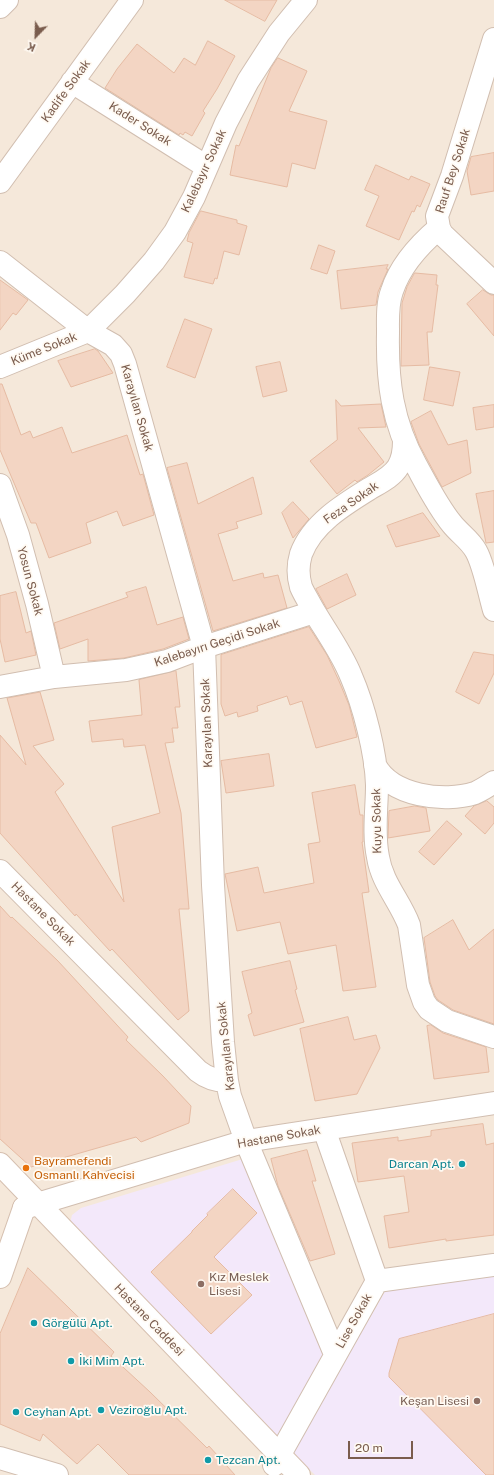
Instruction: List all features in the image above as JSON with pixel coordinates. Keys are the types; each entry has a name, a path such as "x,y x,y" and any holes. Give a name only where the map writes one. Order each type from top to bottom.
{"street":[{"path":"0,7 7,0"},
{"name":"Kadife Sokak","path":"0,182 132,0"},
{"name":"Kalebayır Sokak","path":"88,331 125,294 175,232 194,197 226,123 248,81 279,33 306,0"},
{"name":"Rauf Bey Sokak","path":"494,39 462,147 437,216 439,228 442,234 494,283"},
{"name":"Kader Sokak","path":"72,82 207,167"},
{"path":"439,228 425,240 405,265 396,280 389,301 388,352 390,392 404,441 415,464 447,518 466,538 476,552 494,610"},
{"name":"Karayılan Sokak","path":"0,262 88,331 112,345 121,354 123,359 204,647 213,885 223,1042 227,1081 235,1110 246,1140 335,1354"},
{"name":"Küme Sokak","path":"0,367 88,331"},
{"name":"Feza Sokak","path":"314,612 303,592 299,576 300,557 307,542 315,530 325,520 394,472 402,460 404,441"},
{"name":"Yosun Sokak","path":"0,485 20,543 37,604 54,678"},
{"name":"Kalebayırı Geçidi Sokak","path":"0,687 54,678 126,670 167,661 204,647 314,612"},
{"name":"Kuyu Sokak","path":"314,612 348,667 355,684 375,765 376,845 380,867 387,884 409,925 415,973 424,1002 435,1014 447,1021 494,1037"},
{"path":"375,765 384,778 399,788"},
{"path":"376,800 382,787 391,784 399,788 424,795 465,796 476,793 494,782"},
{"name":"Hastane Sokak","path":"0,871 198,1071 206,1077 227,1081"},
{"name":"Hastane Sokak","path":"31,1206 246,1140 494,1103"},
{"path":"324,1129 377,1281"},
{"name":"Hastane Caddesi","path":"0,1164 31,1206 279,1465 298,1475"},
{"name":"Hastane Caddesi","path":"0,1184 31,1206"},
{"path":"0,1277 31,1206"},
{"name":"Lise Sokak","path":"279,1465 335,1354 377,1281 494,1264"},
{"path":"0,1458 58,1475"}],"shaded area":[{"path":"0,0 494,0 494,1475 0,1475"},
{"path":"246,1158 326,1350 278,1440 70,1223 72,1215 81,1208"},
{"path":"494,1273 494,1475 315,1475 292,1453 387,1288"}],"building":[{"path":"225,0 277,0 265,21"},
{"path":"208,41 235,56 203,111 205,113 192,136 185,132 183,135 180,133 179,135 105,88 117,69 137,44 174,73 184,58 195,65"},
{"path":"278,58 307,71 289,111 327,121 315,169 292,163 287,187 230,175 236,145 239,146 271,68"},
{"path":"494,153 494,191 471,195 467,171 471,157"},
{"path":"376,165 409,180 411,176 430,184 420,207 417,205 414,212 412,211 399,240 366,226 379,196 365,190"},
{"path":"201,211 237,220 237,223 247,226 239,255 224,251 217,279 215,278 213,284 184,277 193,243 187,241 189,233"},
{"path":"319,245 335,251 327,274 311,269"},
{"path":"388,265 386,269 388,269 378,292 376,305 341,309 337,271"},
{"path":"415,273 437,275 436,285 438,285 432,332 427,332 429,365 401,366 402,303 407,287"},
{"path":"0,280 28,300 16,315 13,313 0,330"},
{"path":"483,290 491,295 494,295 494,336 467,304"},
{"path":"185,319 212,329 195,378 167,367"},
{"path":"95,349 113,373 71,387 58,361"},
{"path":"280,362 287,391 263,397 256,367"},
{"path":"430,367 460,372 453,406 424,400"},
{"path":"0,384 2,384 21,435 30,431 33,438 62,427 72,453 127,435 140,475 143,474 154,515 123,526 117,511 86,523 91,543 49,558 36,523 31,523 0,450"},
{"path":"336,400 341,406 381,404 386,427 358,428 384,462 368,475 357,482 355,480 337,494 310,461 337,440"},
{"path":"494,405 494,427 476,430 473,408"},
{"path":"431,411 448,445 467,440 471,473 442,487 419,444 411,422"},
{"path":"187,463 198,504 253,477 262,514 236,522 238,528 218,534 233,581 263,573 264,578 278,575 287,608 213,631 167,468"},
{"path":"494,491 494,542 486,543 476,494"},
{"path":"293,502 309,519 293,538 282,513"},
{"path":"423,513 440,536 396,547 387,526"},
{"path":"347,574 356,595 327,609 316,589"},
{"path":"146,587 157,625 183,617 189,639 163,649 124,658 88,661 88,639 60,649 54,623 128,597 126,593"},
{"path":"16,592 26,633 31,631 36,655 5,662 0,639 0,596"},
{"path":"309,627 327,655 339,681 349,705 357,737 316,748 302,701 290,705 287,696 257,706 258,711 238,717 237,712 225,716 221,704 221,655"},
{"path":"474,652 494,655 494,673 479,704 456,692"},
{"path":"176,671 180,707 175,707 178,728 172,728 174,742 165,743 181,813 189,909 179,909 189,1011 178,1020 112,949 110,951 76,914 75,916 0,833 0,735 26,765 7,698 40,692 54,740 33,746 64,784 55,792 124,902 112,827 160,813 145,745 124,747 123,739 92,742 89,721 142,715 139,680"},
{"path":"269,754 274,786 226,793 221,761"},
{"path":"355,785 360,815 363,815 362,842 369,892 362,893 376,987 343,991 336,945 288,954 280,922 237,931 225,874 258,867 264,893 314,883 308,844 320,842 312,793"},
{"path":"487,801 494,807 494,823 485,834 465,816 474,806"},
{"path":"415,806 426,808 430,831 388,838 389,811"},
{"path":"447,821 462,834 434,865 419,852"},
{"path":"0,906 58,961 128,1037 126,1040 191,1106 189,1123 141,1142 136,1137 31,1167 0,1139"},
{"path":"453,920 469,950 494,929 494,1024 453,1010 438,1000 435,996 430,982 424,938"},
{"path":"290,961 297,989 295,990 304,1022 254,1036 248,1015 252,1013 242,972"},
{"path":"348,1017 354,1040 376,1035 380,1048 357,1094 315,1101 300,1029"},
{"path":"431,1025 443,1033 486,1047 489,1072 434,1079 427,1026"},
{"path":"483,1124 486,1145 494,1143 494,1235 446,1241 446,1239 389,1248 384,1216 409,1212 404,1176 358,1182 352,1143 398,1137 398,1141 431,1136 431,1131"},
{"path":"307,1150 316,1181 312,1181 335,1254 310,1261 278,1186 271,1159"},
{"name":"Kız Meslek Lisesi","path":"233,1189 257,1213 214,1257 252,1295 211,1334 151,1272"},
{"path":"28,1268 114,1352 111,1356 207,1448 209,1446 235,1475 129,1475 98,1444 77,1464 43,1434 40,1441 0,1424 0,1334"},
{"path":"494,1314 494,1475 486,1475 389,1377 389,1373 399,1339"}],"place":[{"name":"Darcan Apt.","path":"462,1164"},
{"name":"Bayramefendi Osmanlı Kahvecisi","path":"26,1168"},
{"name":"Kız Meslek Lisesi","path":"201,1284"},
{"name":"Görgülü Apt.","path":"34,1323"},
{"name":"İki Mim Apt.","path":"71,1361"},
{"name":"Keşan Lisesi","path":"477,1401"},
{"name":"Veziroğlu Apt.","path":"101,1410"},
{"name":"Ceyhan Apt.","path":"16,1412"},
{"name":"Tezcan Apt.","path":"208,1460"}]}
